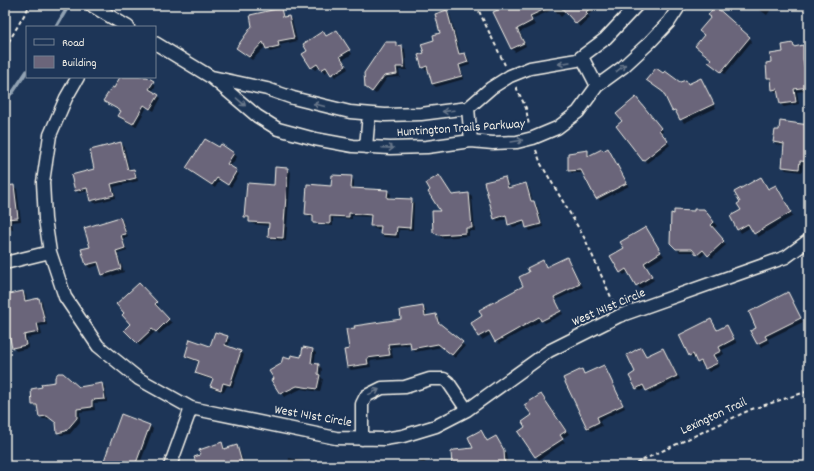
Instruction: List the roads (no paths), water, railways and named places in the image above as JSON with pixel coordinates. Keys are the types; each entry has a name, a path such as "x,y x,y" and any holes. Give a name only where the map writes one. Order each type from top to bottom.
{"street":[{"path":"91,5 112,23 124,26"},
{"name":"Huntington Trails Parkway","path":"211,77 267,89 320,105 369,114 421,114 468,108 491,88 510,76 530,68 577,60 582,57 605,39 637,5"},
{"name":"Huntington Trails Parkway","path":"156,44 211,77 257,116 278,129 315,139 366,147 427,147 471,141 493,143 517,142 557,128 578,112 597,86 623,67 650,42 669,22 680,5"},
{"path":"582,57 597,86"},
{"name":"West 141st Circle","path":"77,78 66,98 50,135 43,182 45,219 50,252 66,297 98,346 139,380 191,408 336,438 384,439 420,432 467,410 549,351 619,316 786,257 809,240"},
{"path":"468,108 471,141"},
{"path":"366,147 369,114"},
{"path":"5,263 50,252"},
{"path":"362,439 362,404 366,396 382,388 405,387 430,379 444,379 448,382 467,410"},
{"path":"170,466 191,408"}],"waterway":[{"path":"57,26 66,10"},
{"path":"5,98 13,92 26,72"}]}
